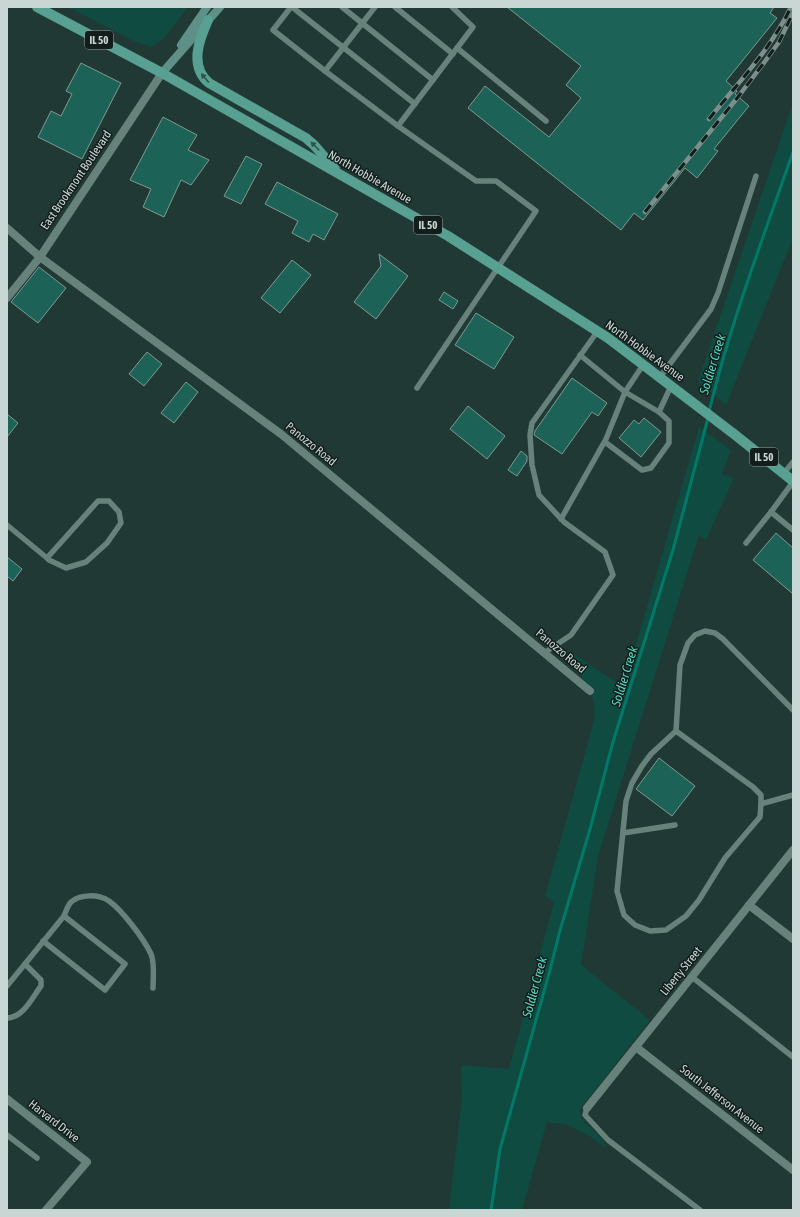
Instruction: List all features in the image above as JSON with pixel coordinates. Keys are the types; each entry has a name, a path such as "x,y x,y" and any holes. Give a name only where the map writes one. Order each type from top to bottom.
{"main road":[{"name":"North Hobbie Avenue","path":"37,7 162,73 448,236 597,332 660,377 784,473"},
{"name":"East Brookmont Boulevard","path":"162,73 207,7"},
{"name":"East Brookmont Boulevard","path":"162,73 220,7"},
{"path":"208,20 198,44 199,67 202,77 208,83 306,138 341,175"},
{"name":"IL 50","path":"784,473 793,481"}],"street":[{"name":"East Brookmont Boulevard","path":"7,298 40,257 162,73"},
{"name":"Panozzo Road","path":"7,228 40,257 281,434 590,691"},
{"name":"Liberty Street","path":"588,1108 793,850"},
{"path":"750,905 793,940"},
{"name":"South Jefferson Avenue","path":"636,1047 793,1170"},
{"name":"Harvard Drive","path":"7,1099 87,1162 46,1210"}],"lane":[{"path":"415,104 291,7 273,30 398,126 476,181 496,182 536,211 417,388"},
{"path":"342,7 433,80"},
{"path":"325,71 375,7"},
{"path":"396,7 453,54"},
{"path":"398,126 473,28 452,7"},
{"path":"457,48 546,121"},
{"path":"660,377 711,309 718,293 756,176"},
{"path":"544,653 571,635 613,575 605,552 561,519 539,495 532,465 532,423 597,332"},
{"path":"580,355 625,392 659,412 669,421 669,443 651,468 642,470 605,442"},
{"path":"561,519 605,442 625,392 643,365"},
{"path":"659,412 671,386"},
{"path":"784,473 793,462"},
{"path":"746,543 793,481"},
{"path":"7,525 47,558 66,568 86,562 108,543 121,523 119,512 109,501 98,501 47,558"},
{"path":"771,512 793,530"},
{"path":"676,731 753,786 761,795 762,804 760,817 725,858 699,900 686,916 666,930 650,931 635,925 624,915 617,891 626,801 632,783 651,754 676,731 680,665 688,643 695,635 705,631 715,633 723,639 793,710"},
{"path":"762,804 793,795"},
{"path":"623,833 675,825"},
{"path":"7,986 64,916 71,903 79,897 92,895 109,900 140,934 152,955 153,988"},
{"path":"43,941 104,990 125,964 64,916"},
{"path":"7,1018 12,1018 20,1013 41,986 41,980 25,964"},
{"path":"692,977 793,1057"},
{"path":"588,1108 585,1115 608,1140 700,1210"},
{"path":"7,1135 36,1158"}],"green space":[{"path":"68,7 188,7 163,39 151,47 134,41"},
{"path":"793,103 793,238 726,405 698,381"},
{"path":"699,427 731,450 722,474 734,478 706,540 699,535 598,856 581,965 650,1020 580,1109 580,1115 583,1120 601,1138 606,1148 591,1137 568,1125 547,1122 522,1210 449,1210 462,1098 461,1065 509,1069 554,902 545,896 594,721 593,701 588,686 578,672 564,658 574,654 617,683 626,679"}],"building":[{"path":"507,7 774,7 770,13 777,18 726,81 737,91 735,94 749,106 714,149 718,151 697,178 685,168 643,220 634,213 621,230 468,108 485,86 549,137 581,98 566,85 581,66"},
{"path":"81,63 121,83 82,159 38,137 51,111 61,116 72,94 66,91"},
{"path":"163,117 197,135 188,150 209,160 191,185 181,180 164,217 143,207 151,189 130,180"},
{"path":"246,156 262,164 241,204 224,196"},
{"path":"277,182 338,214 324,240 313,234 309,242 292,233 298,221 265,204"},
{"path":"379,254 408,276 376,319 354,302 381,266"},
{"path":"292,260 311,275 280,313 261,298"},
{"path":"39,267 66,288 38,323 11,302"},
{"path":"444,292 458,301 453,309 439,300"},
{"path":"476,313 514,337 494,369 455,345"},
{"path":"147,352 162,364 144,386 129,374"},
{"path":"572,378 607,403 598,416 592,412 562,454 534,435 535,431"},
{"path":"186,382 198,392 174,423 161,413"},
{"path":"468,406 505,436 487,459 450,429"},
{"path":"7,414 18,423 7,437"},
{"path":"644,418 661,432 641,457 619,438 634,420 639,424"},
{"path":"521,451 527,456 527,461 517,476 508,470"},
{"path":"776,533 793,548 793,594 753,560"},
{"path":"7,557 22,569 13,581 7,576"},
{"path":"659,758 695,786 672,816 636,789"}],"waterway":[{"name":"Soldier Creek","path":"709,412 717,379 737,314 793,152"},
{"name":"Soldier Creek","path":"491,1210 500,1149 613,742 673,550 708,418"}],"railway":[{"path":"709,119 764,51 774,37 791,7"},
{"path":"645,212 766,60 779,42 793,13"}]}
